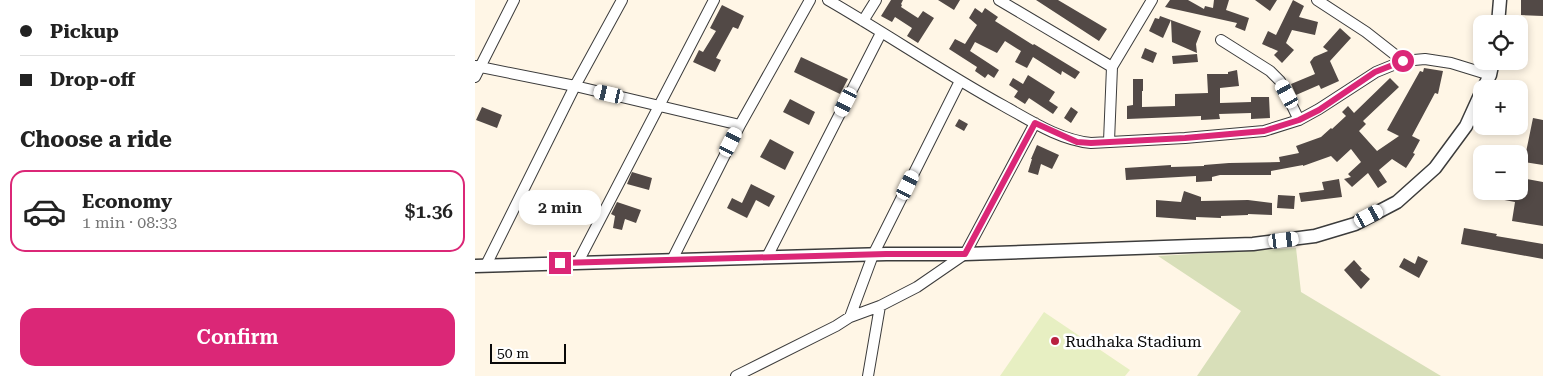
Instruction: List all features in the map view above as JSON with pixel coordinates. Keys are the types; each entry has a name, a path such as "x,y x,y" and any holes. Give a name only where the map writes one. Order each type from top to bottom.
{"street":[{"path":"475,77 478,66 514,0"},
{"path":"622,0 481,266 873,254 965,254 1253,244 1315,236 1355,224 1397,202 1435,168 1466,126 1473,111"},
{"path":"579,262 714,0"},
{"path":"672,260 739,125 810,0"},
{"path":"828,0 960,81 1035,123 1077,142 1091,143 1185,138 1264,131 1299,120 1319,110 1375,72 1403,61 1425,59 1451,63 1490,76"},
{"path":"863,21 876,0"},
{"path":"999,0 1112,67"},
{"path":"1109,142 1112,67 1152,0"},
{"path":"1317,0 1366,32 1403,61"},
{"path":"1498,15 1499,0"},
{"path":"767,257 881,33"},
{"path":"1221,40 1270,70 1280,81 1299,120"},
{"path":"478,66 575,86 739,125"},
{"path":"1488,80 1491,70"},
{"path":"850,317 873,254 960,81"},
{"path":"736,376 836,326 850,317 880,306 917,287 965,254 1035,123"},
{"path":"868,376 880,306"}],"green space":[{"path":"1296,248 1301,292 1441,376 1197,376 1241,311 1158,256"},
{"name":"Rudhaka Stadium","path":"1044,312 1130,370 1125,376 1000,376"}],"building":[{"path":"891,0 903,0 901,7 918,18 923,11 934,18 918,43 907,36 912,28 895,17 892,22 881,16"},
{"path":"938,0 960,0 954,10"},
{"path":"1036,0 1058,0 1107,29 1099,41"},
{"path":"1170,0 1188,0 1204,9 1205,6 1213,8 1214,0 1229,0 1226,10 1249,18 1245,31 1235,27 1237,23 1165,7"},
{"path":"1255,0 1277,0 1270,11"},
{"path":"1293,0 1304,6 1299,17 1318,22 1315,35 1292,30 1286,43 1294,50 1282,63 1274,55 1278,51 1262,44 1268,31 1276,35"},
{"path":"1521,0 1543,0 1543,16 1521,15"},
{"path":"722,5 744,16 738,29 733,27 716,58 721,60 715,72 693,62 699,50 703,52 716,31 710,28"},
{"path":"975,8 982,13 985,8 998,17 995,21 1080,72 1075,79 1062,71 1061,75 1033,57 1027,68 1015,62 1021,51 1005,41 997,53 975,42 970,51 999,70 994,78 988,74 985,78 975,71 977,67 949,49 955,39 965,44 977,25 969,18"},
{"path":"1160,16 1171,20 1163,38 1149,31 1155,18 1159,19"},
{"path":"1171,20 1201,31 1196,44 1197,53 1172,42"},
{"path":"1340,28 1351,38 1330,61 1339,81 1321,89 1319,85 1296,95 1291,84 1315,74 1310,62 1314,57 1328,51 1323,47"},
{"path":"1145,48 1157,53 1153,63 1141,58"},
{"path":"1197,54 1198,62 1173,64 1172,56"},
{"path":"801,57 848,79 840,94 794,72"},
{"path":"1424,68 1443,71 1438,94 1435,93 1412,136 1420,140 1413,153 1415,154 1406,168 1392,159 1379,170 1387,182 1378,188 1368,173 1352,187 1344,179 1351,177 1348,174 1361,162 1351,149 1337,162 1331,156 1303,166 1271,171 1271,175 1220,175 1212,177 1212,181 1196,182 1196,176 1126,180 1125,168 1280,162 1279,157 1299,153 1296,146 1321,137 1332,129 1346,116 1342,112 1348,106 1354,113 1390,78 1399,87 1363,121 1366,124 1359,131 1377,151 1399,136 1387,130 1420,71 1423,72"},
{"path":"1237,70 1239,86 1220,88 1220,103 1251,102 1251,97 1269,97 1270,118 1251,119 1251,113 1219,114 1220,119 1201,120 1201,116 1127,119 1127,106 1133,105 1133,79 1143,79 1142,107 1175,106 1175,94 1208,93 1207,74 1228,74 1228,72"},
{"path":"1028,75 1055,92 1049,101 1058,107 1053,114 1029,98 1025,104 1014,97 1018,91 1009,85 1013,78 1023,84"},
{"path":"790,99 815,112 809,125 783,112"},
{"path":"482,107 502,115 497,128 476,120"},
{"path":"1071,107 1078,112 1071,123 1064,118"},
{"path":"1533,118 1543,120 1543,165 1528,163 1527,145"},
{"path":"959,119 968,124 964,131 955,126"},
{"path":"770,139 794,152 785,170 760,157"},
{"path":"1037,145 1059,155 1052,169 1041,164 1038,175 1028,172"},
{"path":"632,172 652,178 649,190 627,184"},
{"path":"1339,179 1342,197 1301,202 1299,193 1324,190 1322,182"},
{"path":"1528,179 1543,182 1543,226 1512,221 1515,202 1504,200 1528,200"},
{"path":"751,184 775,196 769,207 756,200 747,218 727,208 732,198 742,203"},
{"path":"1184,191 1201,197 1201,201 1248,200 1272,203 1272,215 1248,214 1221,216 1221,218 1196,217 1196,220 1156,217 1156,200 1181,202"},
{"path":"1278,195 1295,196 1294,209 1277,208"},
{"path":"617,202 641,210 636,223 625,219 622,230 613,228 615,216 611,214"},
{"path":"1464,228 1543,244 1543,259 1461,244"},
{"path":"1418,256 1428,261 1419,278 1399,267 1404,258 1415,264"},
{"path":"1354,260 1362,269 1360,270 1370,279 1361,289 1344,270"}],"place":[{"name":"Rudhaka Stadium","path":"1055,341"}],"route":[{"path":"560,263 886,254 965,254 1035,123 1077,142 1091,143 1185,138 1264,131 1299,120 1319,110 1375,72 1403,61"}]}
